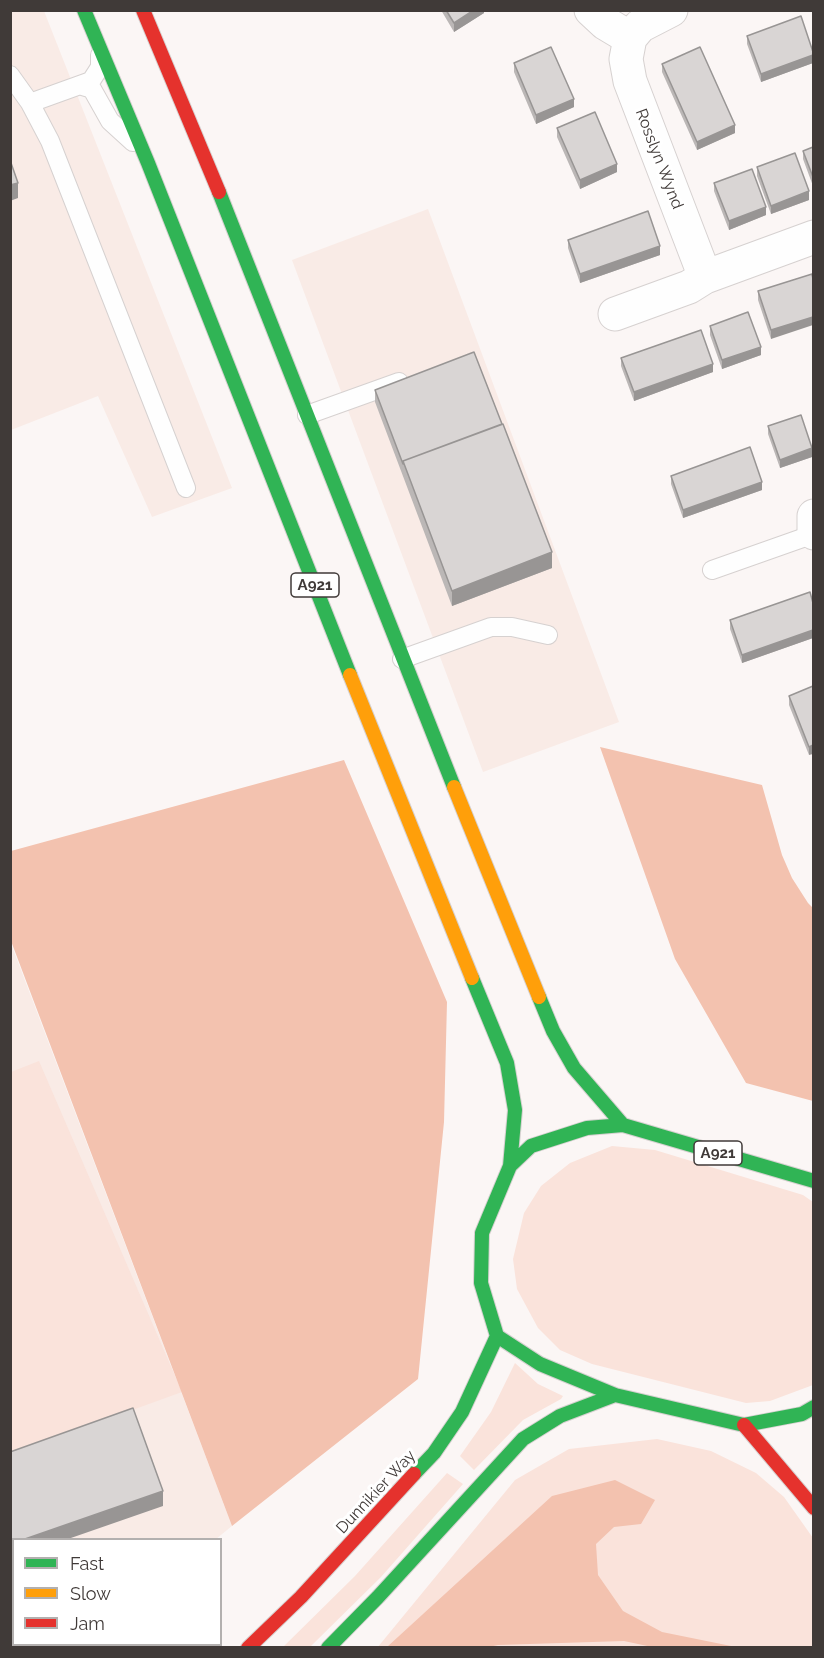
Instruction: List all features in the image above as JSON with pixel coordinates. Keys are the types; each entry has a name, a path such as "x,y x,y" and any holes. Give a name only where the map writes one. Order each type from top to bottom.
{"main road":[{"name":"A921","path":"84,10 142,149 378,745 507,1063 515,1110 510,1166 482,1233 482,1283 497,1336"},
{"path":"143,10 239,239 402,659 553,1031 574,1068 623,1125"},
{"name":"A921","path":"510,1166 531,1146 587,1128 623,1125 813,1181"},
{"path":"497,1336 540,1364 615,1395 744,1425 802,1414 813,1407"},
{"name":"Dunnikier Way","path":"248,1647 301,1597 434,1453 462,1412 497,1336"},
{"path":"327,1647 378,1597 523,1439 560,1416 615,1395"},
{"path":"744,1425 813,1508"}],"street":[{"path":"591,10 605,23 630,38 640,26 671,10"},
{"name":"Rosslyn Wynd","path":"630,38 626,59 630,81 705,277"},
{"path":"615,315 689,287 705,277 813,237"},
{"path":"813,516 813,533"}],"lane":[{"path":"30,103 91,81 100,67 98,44"},
{"path":"10,75 30,103 50,141 186,488"},
{"path":"82,86 92,88 110,121 142,149"},
{"path":"307,415 412,377"},
{"path":"712,570 813,533"},
{"path":"402,659 491,627 512,627 548,635"}],"shaded area":[{"path":"11,11 44,11 232,488 152,517 98,396 11,430"},
{"path":"428,209 619,722 483,772 292,260"},
{"path":"600,747 762,785 782,855 792,878 813,908 813,1101 746,1083 675,959"},
{"path":"344,760 447,1002 444,1122 418,1379 232,1526 11,941 11,851"},
{"path":"10,941 232,1526 217,1538 12,1538 12,1646 88,1646 11,1647"},
{"path":"39,1061 182,1392 11,1454 11,1072"},
{"path":"612,1146 655,1150 803,1195 813,1202 813,1385 770,1401 746,1403 592,1364 560,1350 538,1328 517,1289 513,1259 524,1213 541,1186 570,1163"},
{"path":"515,1363 538,1384 563,1396 523,1420 474,1470 460,1456 491,1412"},
{"path":"657,1439 711,1451 756,1473 784,1497 813,1538 813,1647 377,1648 515,1480 569,1449"},
{"path":"447,1473 463,1484 381,1577 310,1647 282,1648 355,1576"},
{"path":"615,1480 655,1500 641,1524 614,1527 596,1544 598,1575 623,1611 662,1632 736,1647 652,1647 624,1641 498,1645 484,1648 387,1647 552,1496"}],"building":[{"path":"446,10 474,10 454,23"},
{"path":"801,16 813,55 761,74 747,36"},
{"path":"551,47 574,99 536,115 514,63"},
{"path":"700,47 735,125 697,142 662,64"},
{"path":"595,112 617,164 580,180 557,128"},
{"path":"813,147 813,177 803,151"},
{"path":"795,153 809,191 771,206 757,167"},
{"path":"10,160 18,183 10,185"},
{"path":"752,169 766,207 729,221 714,183"},
{"path":"648,211 660,246 580,274 568,240"},
{"path":"812,274 813,317 771,330 758,291"},
{"path":"748,312 761,347 722,360 710,326"},
{"path":"701,330 713,364 634,392 621,358"},
{"path":"474,352 502,424 403,461 403,464 375,390"},
{"path":"801,415 812,448 780,460 768,426"},
{"path":"503,424 552,552 452,591 403,461"},
{"path":"750,447 762,482 683,510 671,476"},
{"path":"810,592 813,603 813,630 742,655 730,620"},
{"path":"813,686 813,745 809,747 789,696"},
{"path":"133,1408 163,1491 28,1538 12,1538 10,1545 10,1452"}],"traffic: fast":[{"path":"84,10 148,163 350,675"},
{"path":"219,192 454,787"},
{"path":"472,978 507,1063 515,1110 510,1166"},
{"path":"539,997 553,1031 574,1068 623,1125"},
{"path":"814,1181 623,1125 587,1128 531,1146 510,1166 482,1233 481,1283 497,1336 540,1364 615,1395 744,1425 802,1414 814,1407"},
{"path":"414,1474 434,1453 462,1412 497,1336"},
{"path":"328,1648 523,1439 560,1416 615,1395"}],"traffic: slow":[{"path":"350,675 472,978"},
{"path":"454,787 539,997"}],"traffic: jam":[{"path":"143,10 219,192"},
{"path":"744,1425 814,1508"},
{"path":"248,1648 301,1597 414,1474"}]}
